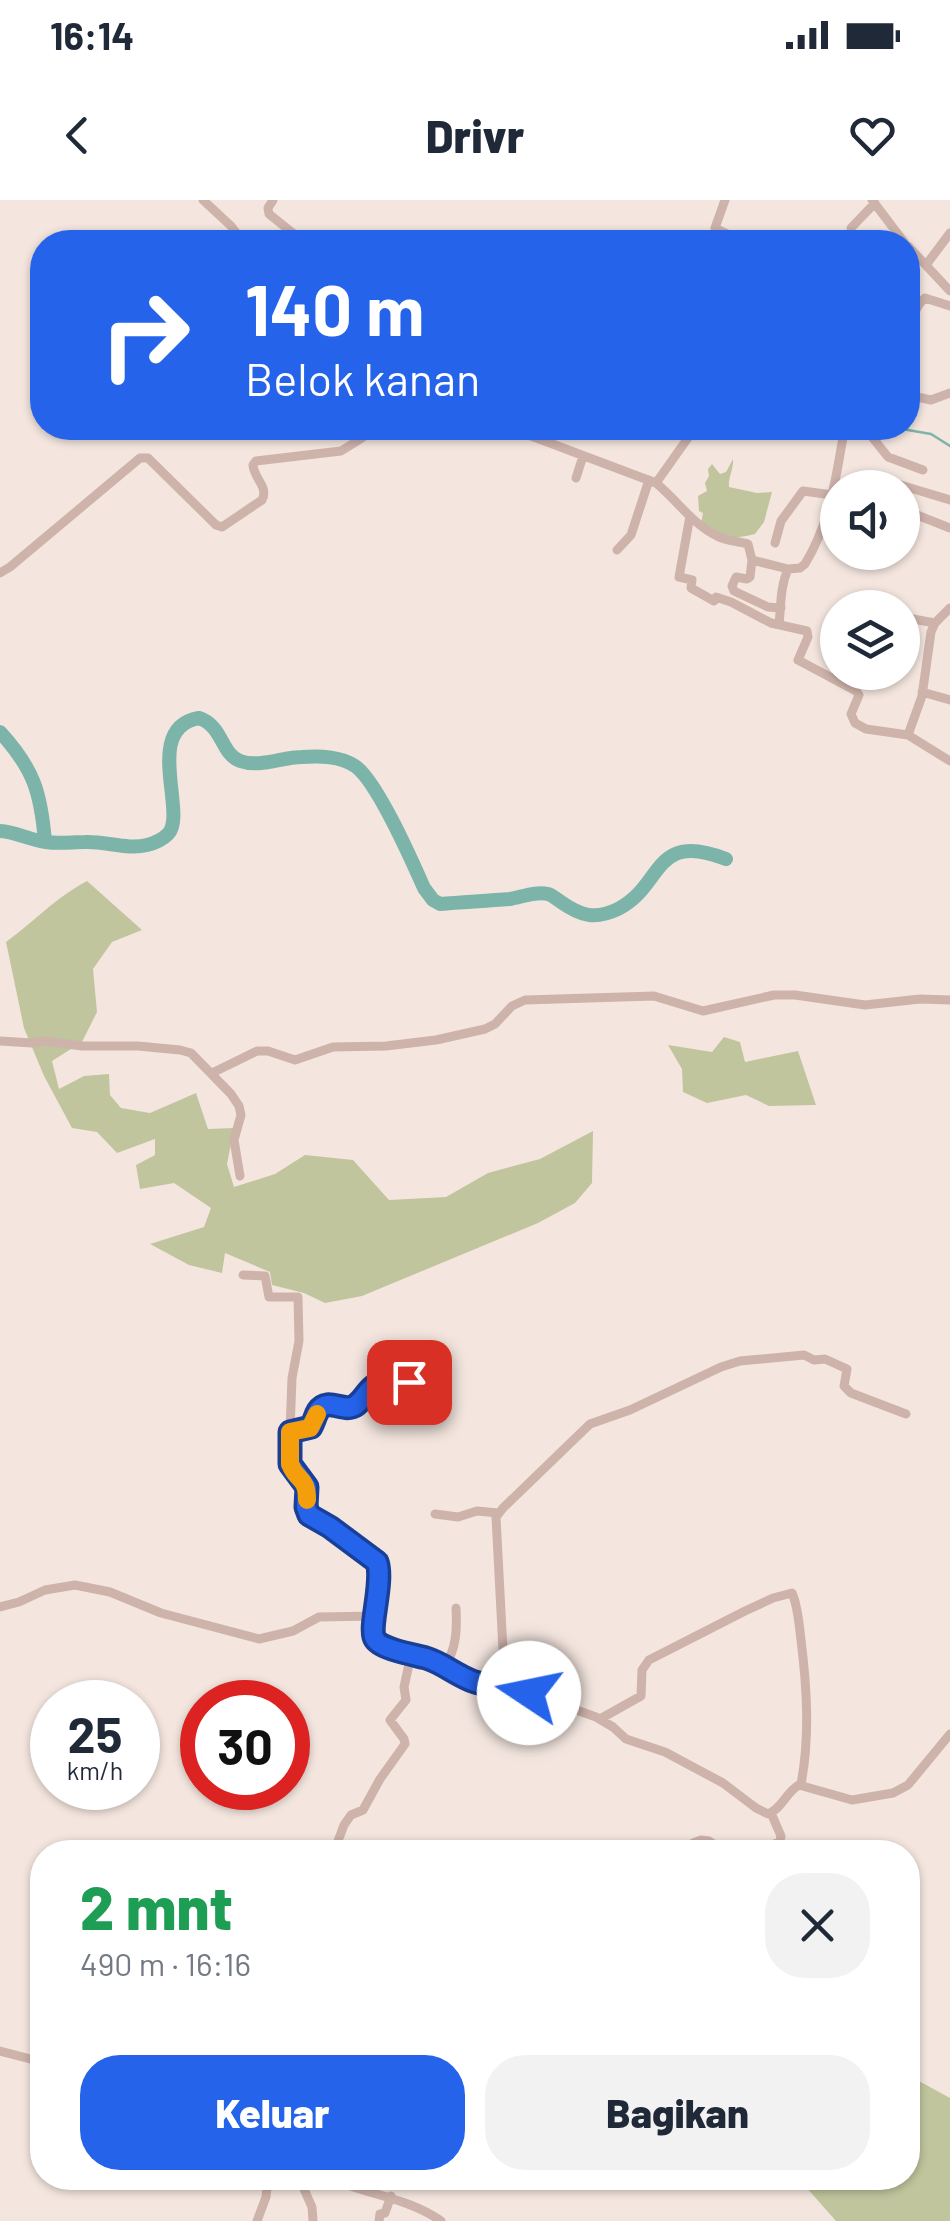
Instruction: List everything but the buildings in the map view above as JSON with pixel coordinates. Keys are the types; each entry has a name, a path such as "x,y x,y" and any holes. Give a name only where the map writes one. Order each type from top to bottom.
{"street":[{"path":"203,200 232,230"},
{"path":"274,200 268,214 289,230"},
{"path":"720,230 716,228 725,200"},
{"path":"852,228 874,202 895,230"},
{"path":"926,265 950,232"},
{"path":"920,259 950,291"},
{"path":"920,302 925,298 950,306"},
{"path":"920,397 932,400 950,392"},
{"path":"0,573 140,458 148,458 222,527 262,500 264,488 252,465 256,461 341,451 359,440"},
{"path":"541,440 653,481 720,538 748,544 750,576 736,577 732,590 768,607 781,608"},
{"path":"618,550 631,534 653,481 685,440"},
{"path":"837,470 842,440"},
{"path":"877,440 888,457 923,470"},
{"path":"576,478 583,456"},
{"path":"899,470 902,464"},
{"path":"774,544 781,521 803,491 820,493"},
{"path":"920,492 950,500"},
{"path":"690,516 679,576 692,580 691,588 714,601 716,597 732,602 779,625 807,631 800,663 856,691 859,695 851,714 855,724 908,735 950,761"},
{"path":"920,516 950,528"},
{"path":"752,560 800,568 820,536"},
{"path":"779,625 782,586 788,569"},
{"path":"908,735 922,692 930,632 950,608"},
{"path":"920,620 935,623"},
{"path":"922,692 950,700"},
{"path":"212,1073 257,1051 296,1060 333,1047 386,1046 485,1029 525,1000 654,996 702,1011 774,995 874,1005 950,1000"},
{"path":"0,1041 138,1046 191,1053 231,1094 240,1111 234,1140 240,1176"},
{"path":"242,1275 265,1276 269,1297 298,1297 299,1341 292,1378 290,1464 307,1487 309,1515 377,1562 377,1642 431,1660 461,1677 529,1693 600,1719 626,1740 665,1752 770,1814 780,1840"},
{"path":"506,1688 495,1522 498,1512 590,1424 636,1408 721,1367 804,1355 846,1369 844,1386 852,1394 906,1414"},
{"path":"290,1432 311,1427 318,1411 325,1406 351,1408 374,1386 409,1382 419,1372"},
{"path":"434,1514 458,1517 477,1511 498,1512"},
{"path":"0,1607 55,1587 75,1586 110,1592 161,1612 258,1639 294,1631 319,1616 376,1616"},
{"path":"600,1719 641,1696 642,1670 649,1660 744,1611 792,1593 799,1622 807,1706 801,1784"},
{"path":"444,1666 453,1650 456,1608"},
{"path":"338,1840 350,1815 363,1810 404,1744 390,1720 406,1700 404,1686 411,1655"},
{"path":"770,1814 792,1788 801,1784 852,1800 893,1792 908,1785 950,1734"},
{"path":"0,2051 30,2059"},
{"path":"256,2221 267,2190"},
{"path":"303,2190 312,2206 313,2221"},
{"path":"376,2190 441,2221"},
{"path":"378,2221 380,2214 386,2213 391,2196"}],"green space":[{"path":"733,459 729,487 772,492 764,522 755,534 721,535 701,524 703,513 699,511 698,496 707,491 708,469 712,464 720,474 726,472"},
{"path":"87,881 142,930 112,942 93,969 97,1012 82,1042 52,1061 59,1089 84,1076 109,1074 110,1095 121,1108 150,1113 196,1093 208,1129 234,1128 227,1164 234,1187 275,1174 305,1155 353,1160 389,1200 446,1197 488,1173 540,1159 593,1131 592,1183 575,1203 538,1223 362,1296 325,1303 272,1285 270,1272 225,1253 222,1273 189,1265 150,1244 204,1227 211,1208 174,1183 140,1189 136,1165 155,1155 155,1139 117,1153 97,1132 72,1128 24,1028 6,942"},
{"path":"724,1037 740,1042 745,1062 798,1051 816,1105 769,1106 746,1095 707,1103 683,1092 682,1069 668,1045 712,1052"},
{"path":"920,2082 950,2098 950,2221 836,2221 809,2190 920,2190"}],"waterway":[{"path":"920,432 950,446"},
{"path":"0,831 56,843 140,846 161,839 173,824 169,754 173,738 182,725 199,718 213,727 229,752 240,761 323,757 355,766 383,804 424,888 440,904 543,893 582,913 602,915 633,899 671,856 684,851 726,859"},
{"path":"0,732 34,782 45,842"}],"slow traffic":[{"path":"307,1500 305,1483 291,1469 290,1432 310,1428 317,1414"}],"route":[{"path":"409,1382 374,1386 351,1408 336,1404 318,1411 311,1427 290,1432 291,1469 307,1487 306,1507 312,1519 330,1527 377,1562 377,1642 431,1660 461,1677 529,1693"}]}
